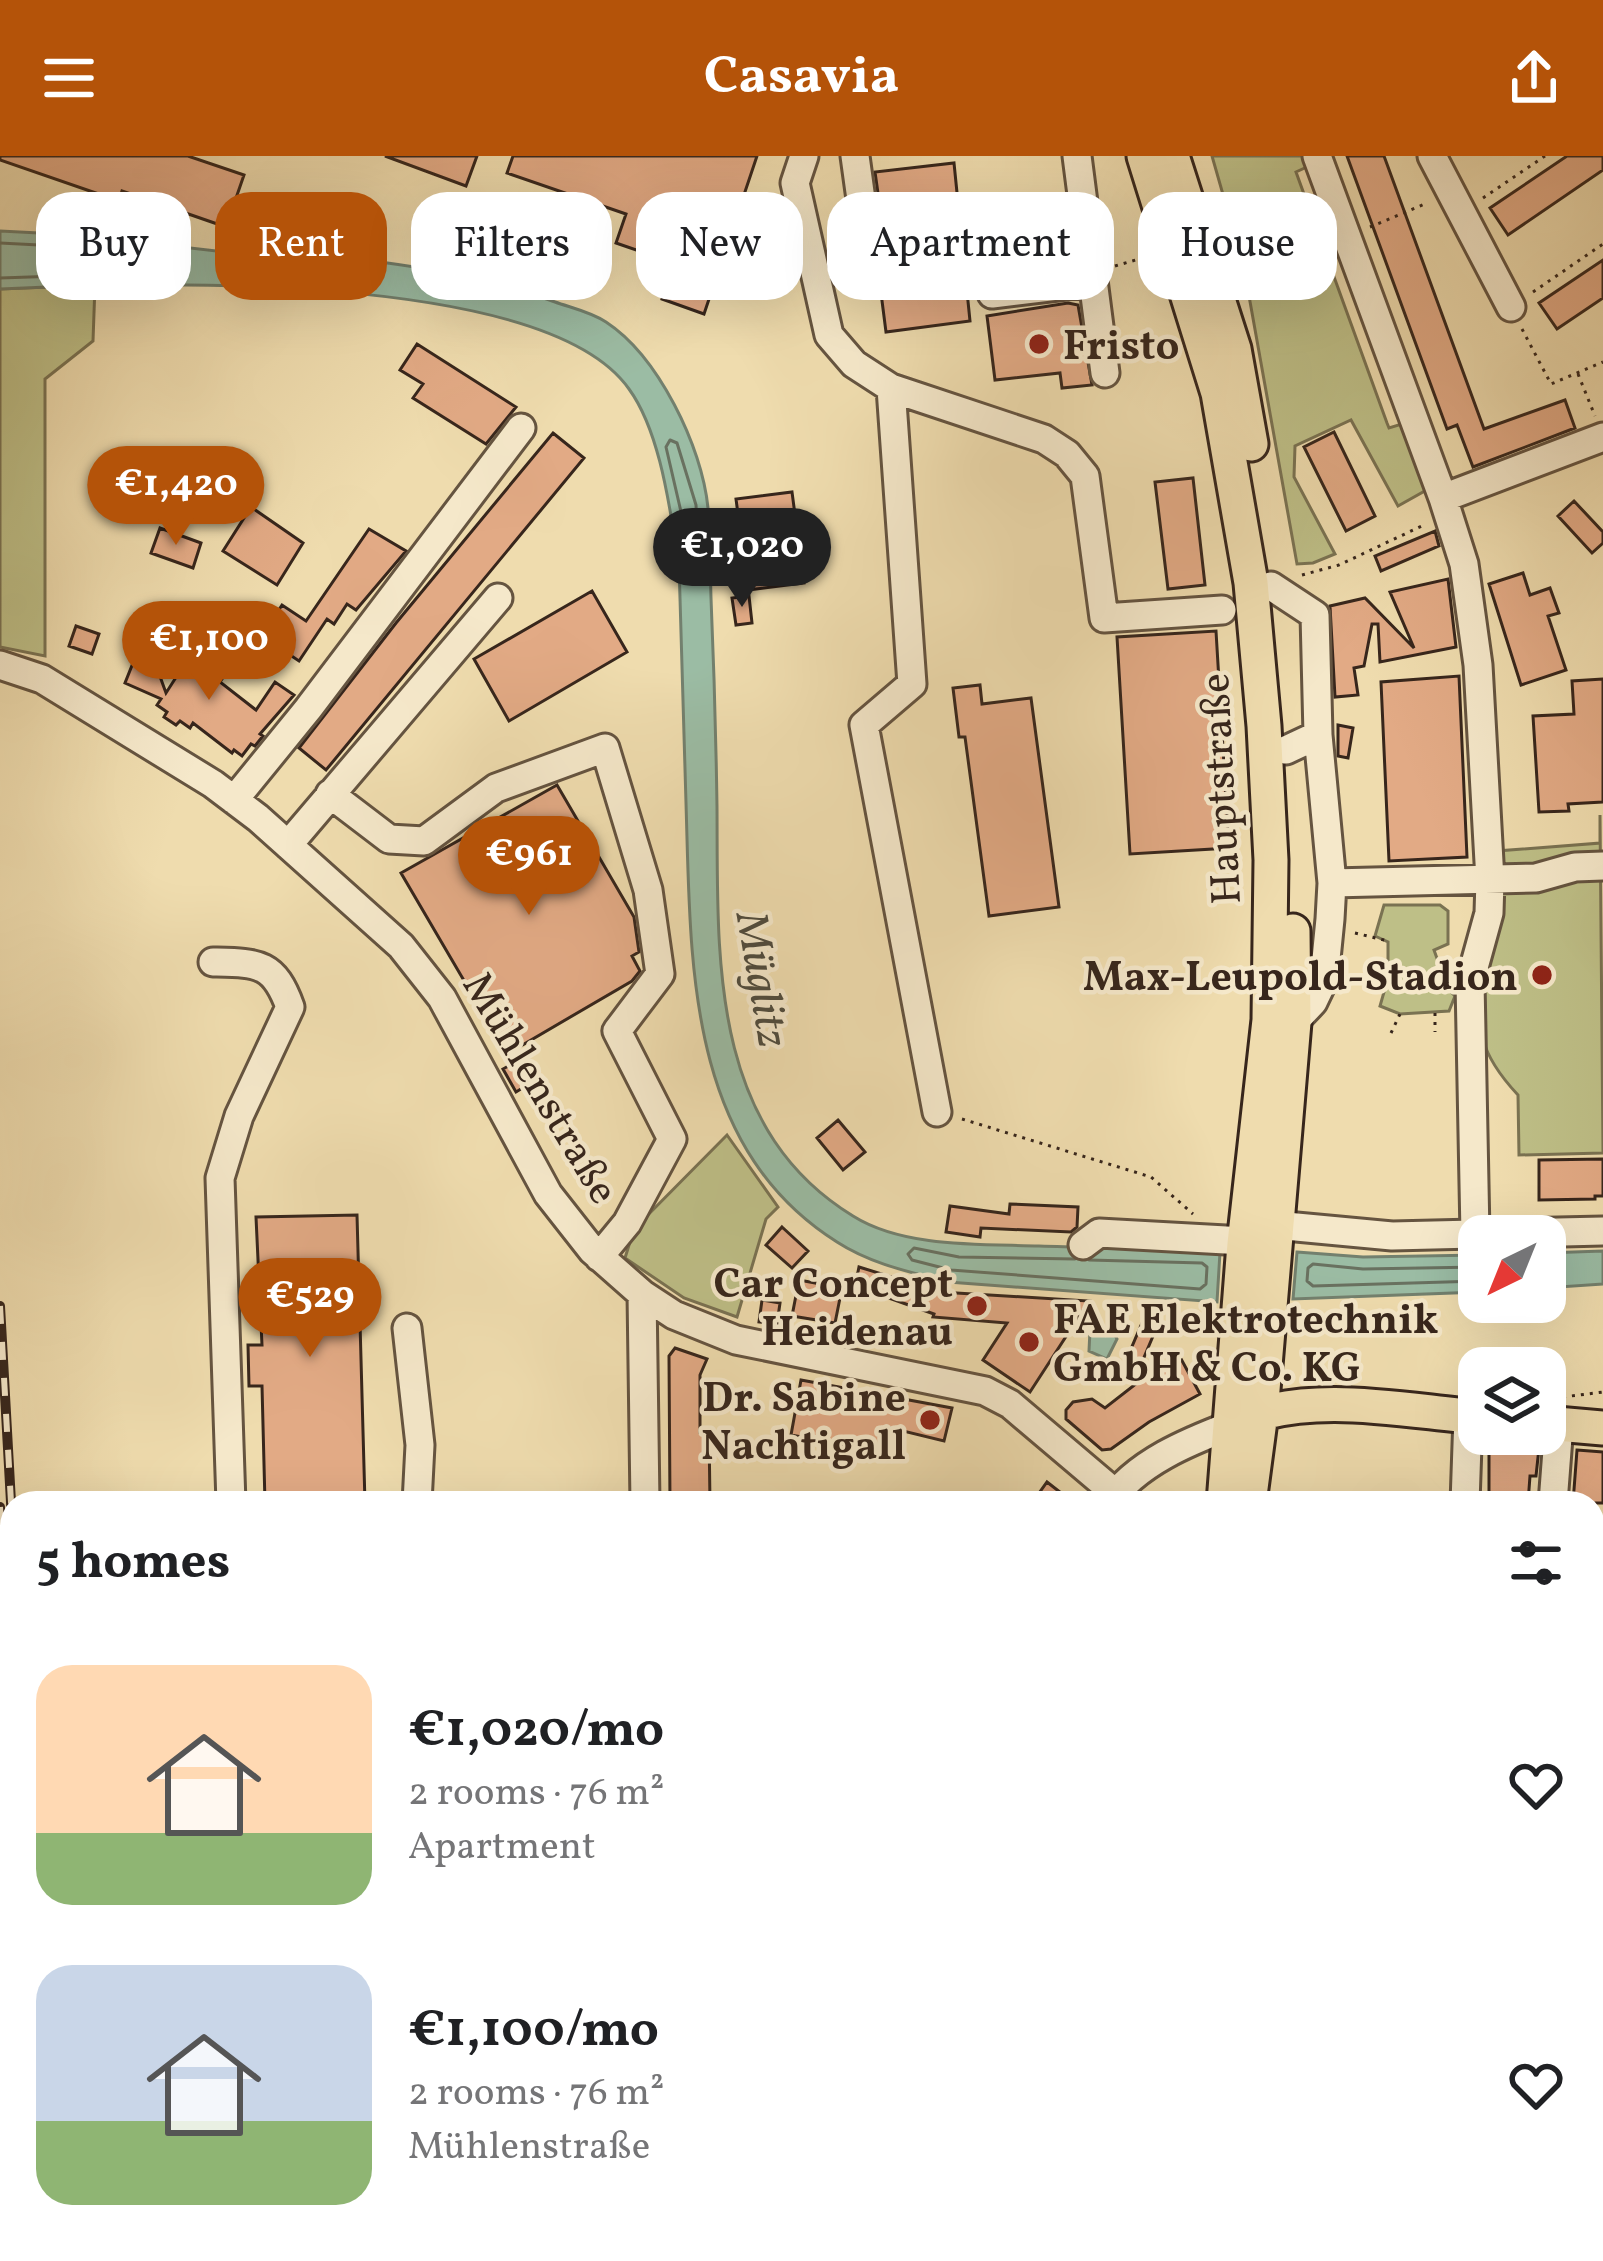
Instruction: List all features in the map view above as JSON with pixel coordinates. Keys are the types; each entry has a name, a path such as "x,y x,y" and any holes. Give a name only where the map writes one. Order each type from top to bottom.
{"main road":[{"name":"Hauptstraße","path":"1144,156 1155,192"},
{"name":"Hauptstraße","path":"1172,156 1234,349 1270,583 1286,750 1294,1022 1252,1239"},
{"name":"Hauptstraße","path":"1189,300 1218,393 1238,491 1256,624 1271,860 1270,1020 1252,1239 1249,1491"},
{"path":"1246,1419 1336,1405 1458,1416"},
{"name":"Hauptstraße","path":"1227,1491 1246,1419"},
{"path":"1566,1420 1603,1428"}],"street":[{"path":"804,156 796,183 829,335 854,364 891,388 1044,439 1066,454 1085,476 1104,618 1222,610"},
{"path":"855,156 860,192"},
{"path":"1077,156 1081,192"},
{"path":"1317,156 1446,506 1474,616 1490,880 1489,914 1470,982 1475,1215"},
{"path":"1432,156 1511,307"},
{"path":"1094,300 1105,374"},
{"path":"891,388 912,684 864,724 937,1112"},
{"path":"1446,506 1599,426"},
{"path":"234,800 521,428"},
{"path":"1270,583 1315,615 1318,735 1332,883 1324,979 1313,1002 1294,1022"},
{"path":"288,845 498,598"},
{"name":"Mühlenstraße","path":"0,665 42,679 84,702 234,800 288,845 357,920 424,970 548,1194 599,1257 642,1294 674,1316 736,1340 985,1391 1010,1404 1104,1491"},
{"path":"1286,750 1318,735"},
{"path":"330,794 389,839 424,841 496,788 604,748 648,890 660,974 617,1031 673,1139 627,1223 599,1257"},
{"path":"1332,883 1536,878 1575,867 1603,866"},
{"path":"214,962 255,962 280,980 290,1007 239,1116 220,1178 231,1491"},
{"path":"1566,1232 1603,1231"},
{"path":"1083,1245 1099,1232 1252,1239 1458,1234"},
{"path":"642,1294 645,1491"},
{"path":"407,1328 420,1445 418,1491"},
{"path":"1121,1491 1190,1440 1246,1419"},
{"path":"1466,1491 1470,1455"},
{"path":"1551,1455 1553,1491"}],"path":[{"path":"1347,236 1456,201 1545,156"},
{"path":"1603,244 1511,307 1551,384 1603,362"},
{"path":"1578,373 1599,426"},
{"path":"1270,583 1339,565 1446,506"},
{"path":"1330,920 1360,936 1388,941"},
{"path":"1435,1013 1435,1032"},
{"path":"1391,1033 1400,1014"},
{"path":"937,1112 1151,1177 1252,1239"},
{"path":"1566,1409 1603,1392"}],"shaded area":[{"path":"1212,156 1306,156 1309,166 1296,172 1303,192 1222,192"},
{"path":"1337,285 1389,428 1405,423 1430,488 1398,506 1351,420 1295,446 1294,477 1335,554 1297,564 1250,300 1337,300"},
{"path":"36,287 36,300 94,300 93,341 45,379 45,656 0,647 0,289"},
{"name":"Max-Leupold-Stadion","path":"1600,815 1603,1153 1519,1155 1518,1095 1489,1054 1479,1018 1479,970 1497,851 1600,843"},
{"path":"1384,905 1440,905 1448,911 1448,944 1434,950 1455,996 1449,1011 1400,1014 1380,1006 1388,978 1388,942 1375,936"},
{"path":"727,1135 778,1207 766,1219 737,1317 684,1298 625,1258 634,1229"}],"water":[{"path":"0,231 36,233 36,288 0,289"},
{"path":"191,248 215,251 215,286 191,286"},
{"path":"387,263 411,267 411,300 550,300 606,322 660,379 687,431 704,484 710,530 722,978 731,1034 747,1087 771,1135 806,1179 873,1226 943,1242 1220,1252 1217,1302 948,1282 863,1256 837,1242 787,1202 750,1155 724,1103 706,1046 690,925 679,564 649,427 629,389 583,350 514,322 387,298"},
{"path":"1603,1251 1603,1284 1566,1287 1566,1252"},
{"path":"1297,1252 1363,1257 1458,1255 1458,1293 1293,1299"},
{"path":"1099,1326 1113,1331 1117,1339 1107,1359 1089,1351 1090,1330"}],"building":[{"path":"0,156 188,156 244,175 238,192 215,192 215,223 191,215 191,192 93,192 0,160"},
{"path":"385,156 477,156 466,186"},
{"path":"513,156 757,156 745,192 636,192 636,250 616,243 626,214 612,209 612,192 562,192 507,173"},
{"path":"1347,156 1384,156 1484,429 1565,400 1575,428 1473,467 1457,425 1447,429"},
{"path":"1567,156 1603,156 1603,170 1508,235 1490,208"},
{"path":"954,163 957,192 878,192 875,172"},
{"path":"1603,260 1603,298 1557,329 1539,303"},
{"path":"665,300 709,300 704,314"},
{"path":"882,300 968,300 970,321 886,332"},
{"name":"Fristo","path":"1078,305 1092,385 1062,388 1060,373 995,380 987,316"},
{"path":"417,344 516,407 486,444 413,398 423,384 400,370"},
{"path":"1334,432 1375,516 1346,531 1304,447"},
{"path":"553,433 584,458 326,770 299,748"},
{"path":"168,477 191,485 186,501 162,492"},
{"path":"1193,478 1205,585 1168,589 1155,482"},
{"path":"792,492 804,583 748,590 736,499"},
{"path":"1574,501 1603,532 1603,543 1592,553 1558,516"},
{"path":"251,507 303,543 277,585 223,551"},
{"path":"160,528 201,543 193,568 151,553"},
{"path":"369,529 406,551 356,610 347,604 334,624 327,619 299,661 262,636 282,605 306,621"},
{"path":"1435,531 1439,546 1381,571 1375,556"},
{"path":"1523,573 1530,595 1550,588 1559,613 1548,616 1566,670 1521,685 1489,584"},
{"path":"1448,579 1456,647 1380,662 1378,624 1372,624 1364,666 1354,668 1358,695 1335,697 1330,606 1365,598 1414,648 1390,592"},
{"path":"592,591 627,652 509,721 474,659"},
{"path":"749,596 752,623 736,625 732,598"},
{"path":"76,626 99,634 92,654 69,646"},
{"path":"1216,631 1229,848 1130,854 1117,637"},
{"path":"137,653 154,660 166,693 189,657 256,710 275,682 294,695 242,756 193,723 190,728 180,721 176,725 157,705 161,699 125,683"},
{"path":"1459,676 1467,857 1389,861 1381,682"},
{"path":"1603,679 1603,802 1568,804 1569,811 1539,812 1533,716 1574,714 1572,681"},
{"path":"980,685 982,704 1031,698 1059,907 989,916 965,737 959,737 953,688"},
{"path":"1338,725 1353,728 1348,758 1338,756"},
{"path":"557,785 634,917 639,952 632,956 640,971 632,981 507,1054 401,873"},
{"path":"521,1059 534,1081 516,1092 503,1069"},
{"path":"542,1084 552,1101 539,1109 528,1092"},
{"path":"838,1120 865,1152 843,1170 817,1138"},
{"path":"1603,1159 1603,1196 1539,1200 1539,1160"},
{"path":"1010,1204 1078,1207 1077,1227 1071,1232 981,1228 980,1237 946,1232 950,1206 1009,1214"},
{"path":"357,1215 365,1491 265,1491 262,1386 249,1386 248,1345 262,1345 256,1217"},
{"path":"782,1227 808,1251 792,1268 766,1245"},
{"path":"859,1267 940,1292 1089,1301 1030,1392 983,1360 1007,1323 933,1317 855,1286"},
{"path":"799,1280 842,1288 835,1323 792,1316"},
{"path":"762,1300 780,1303 777,1324 759,1322"},
{"path":"1142,1323 1156,1329 1139,1369 1125,1363"},
{"path":"675,1348 707,1359 700,1375 700,1432 709,1431 710,1491 670,1491 669,1356"},
{"path":"1180,1357 1200,1394 1111,1449 1102,1450 1066,1419 1073,1402 1092,1399 1105,1408"},
{"path":"801,1380 952,1408 944,1441 887,1427 883,1452 791,1435"},
{"path":"1577,1450 1603,1452 1603,1491 1574,1491"},
{"path":"1489,1455 1538,1455 1529,1491 1489,1491"}],"railway":[{"path":"0,1306 10,1491"}],"place":[{"name":"Fristo","path":"1039,344"},
{"name":"Max-Leupold-Stadion","path":"1542,975"},
{"name":"Car Concept Heidenau","path":"977,1306"},
{"name":"FAE Elektrotechnik GmbH & Co. KG","path":"1029,1342"},
{"name":"Dr. Sabine Nachtigall","path":"930,1420"}],"water label":[{"name":"Müglitz","path":"764,979"}]}
